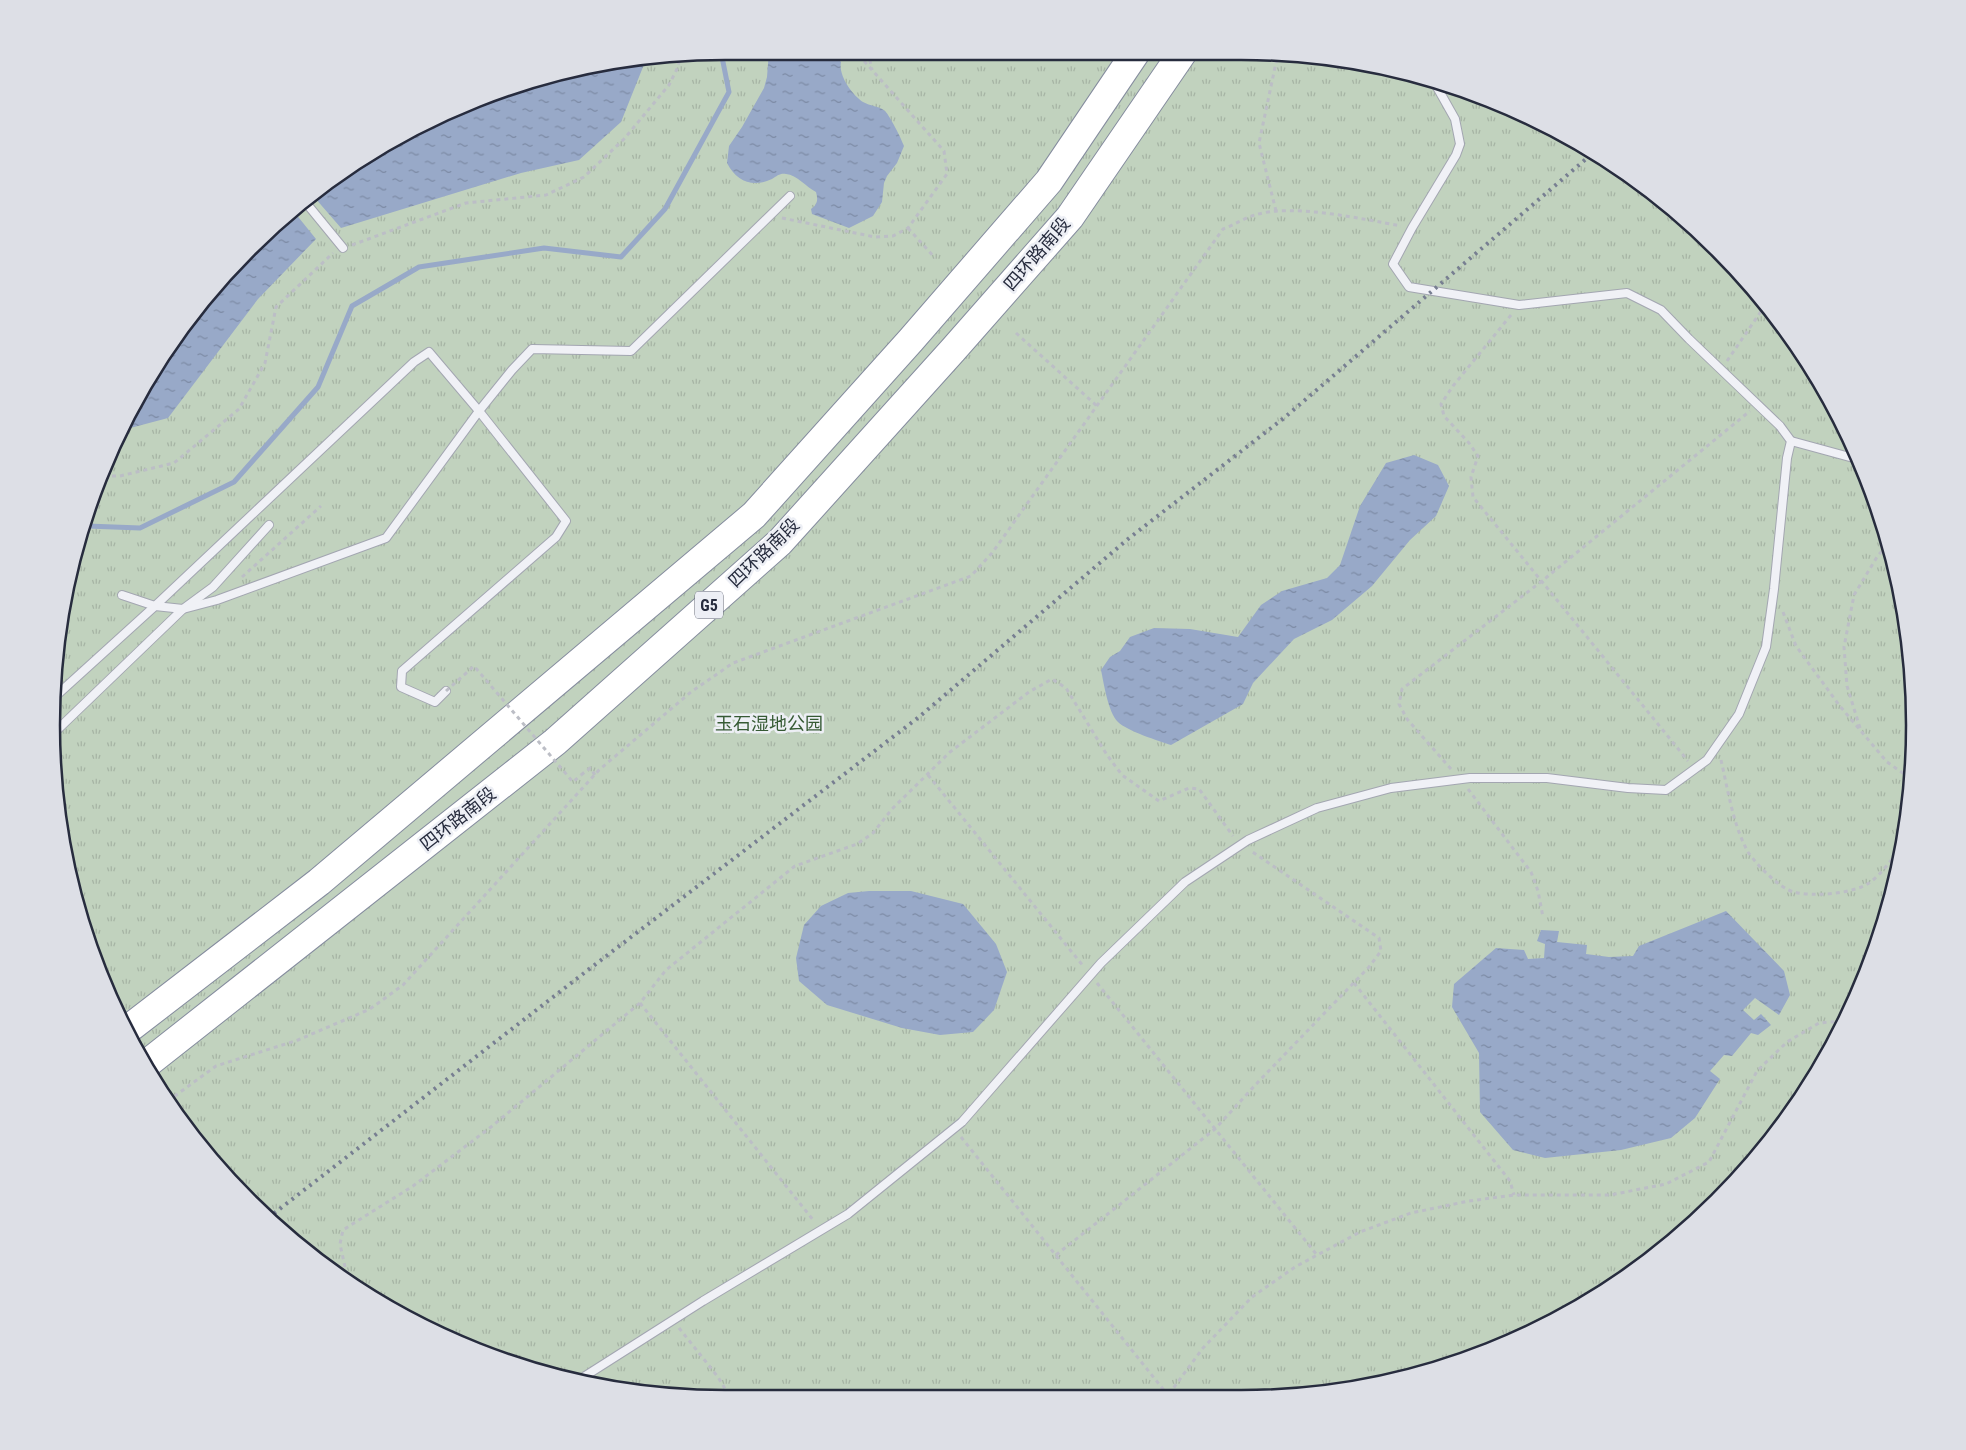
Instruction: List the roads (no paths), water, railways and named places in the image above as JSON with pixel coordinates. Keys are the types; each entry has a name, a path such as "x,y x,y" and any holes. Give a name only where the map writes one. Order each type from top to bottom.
{"highway":[{"name":"四环路南段","path":"132,1026 319,882 754,515 1049,182 1131,60"},
{"name":"四环路南段","path":"151,1061 555,742 780,542 1070,217 1178,60"}],"lane":[{"path":"1439,90 1455,119 1460,144 1456,155 1412,228 1393,264 1408,287 1520,305 1626,293 1661,310 1780,426 1791,441 1848,456"},
{"path":"122,595 155,606 183,609 216,600 386,538 479,411 512,370 532,349 630,352 790,196"},
{"path":"309,206 343,248"},
{"path":"61,691 155,606 414,362 428,352 479,411 566,521 556,537 402,672 401,687 435,702 446,691"},
{"path":"587,1375 673,1320 848,1214 962,1122 1091,976 1185,882 1240,845 1317,808 1391,788 1460,779 1547,778 1628,788 1666,790 1707,760 1739,714 1766,647 1774,589 1787,458 1791,441"},
{"path":"60,727 183,609 213,587 269,525"}],"water":[{"path":"768,60 839,60 844,79 854,95 863,102 883,109 890,117 904,146 897,163 887,176 884,183 882,202 873,216 849,228 812,214 811,209 817,201 816,192 790,175 782,174 765,182 752,183 741,179 731,170 727,163 729,146 764,88"},
{"path":"644,65 621,122 579,160 521,173 341,228 317,200 392,149 431,129 511,95 595,73"},
{"path":"297,216 316,239 258,299 168,418 131,428 149,392 197,320 255,255"},
{"path":"1414,455 1438,465 1449,486 1436,516 1410,540 1372,586 1332,620 1294,639 1253,683 1243,704 1171,745 1136,732 1118,722 1109,705 1101,670 1110,657 1120,651 1130,637 1154,628 1190,629 1238,637 1261,605 1282,591 1327,578 1340,565 1360,506 1386,463"},
{"path":"911,891 963,904 996,944 1007,972 994,1010 973,1032 940,1035 902,1028 827,1005 799,981 796,958 804,925 821,906 848,893"},
{"path":"1726,911 1784,971 1790,995 1779,1015 1755,998 1743,1010 1754,1020 1761,1014 1771,1025 1758,1035 1751,1033 1732,1056 1724,1055 1710,1071 1720,1079 1695,1118 1671,1138 1621,1150 1545,1158 1513,1150 1480,1112 1479,1053 1452,1007 1454,984 1496,948 1524,950 1528,959 1544,958 1545,944 1537,941 1541,930 1559,931 1557,942 1587,945 1586,954 1609,957 1633,956 1639,946"}],"waterway":[{"path":"91,526 140,528 234,482 318,387 352,306 419,267 544,248 621,257 665,209 729,92 723,60"}],"railway":[{"path":"274,1213 919,717 1128,539 1284,418 1588,158"}],"park label":[{"name":"玉石湿地公园","path":"769,724"}]}
